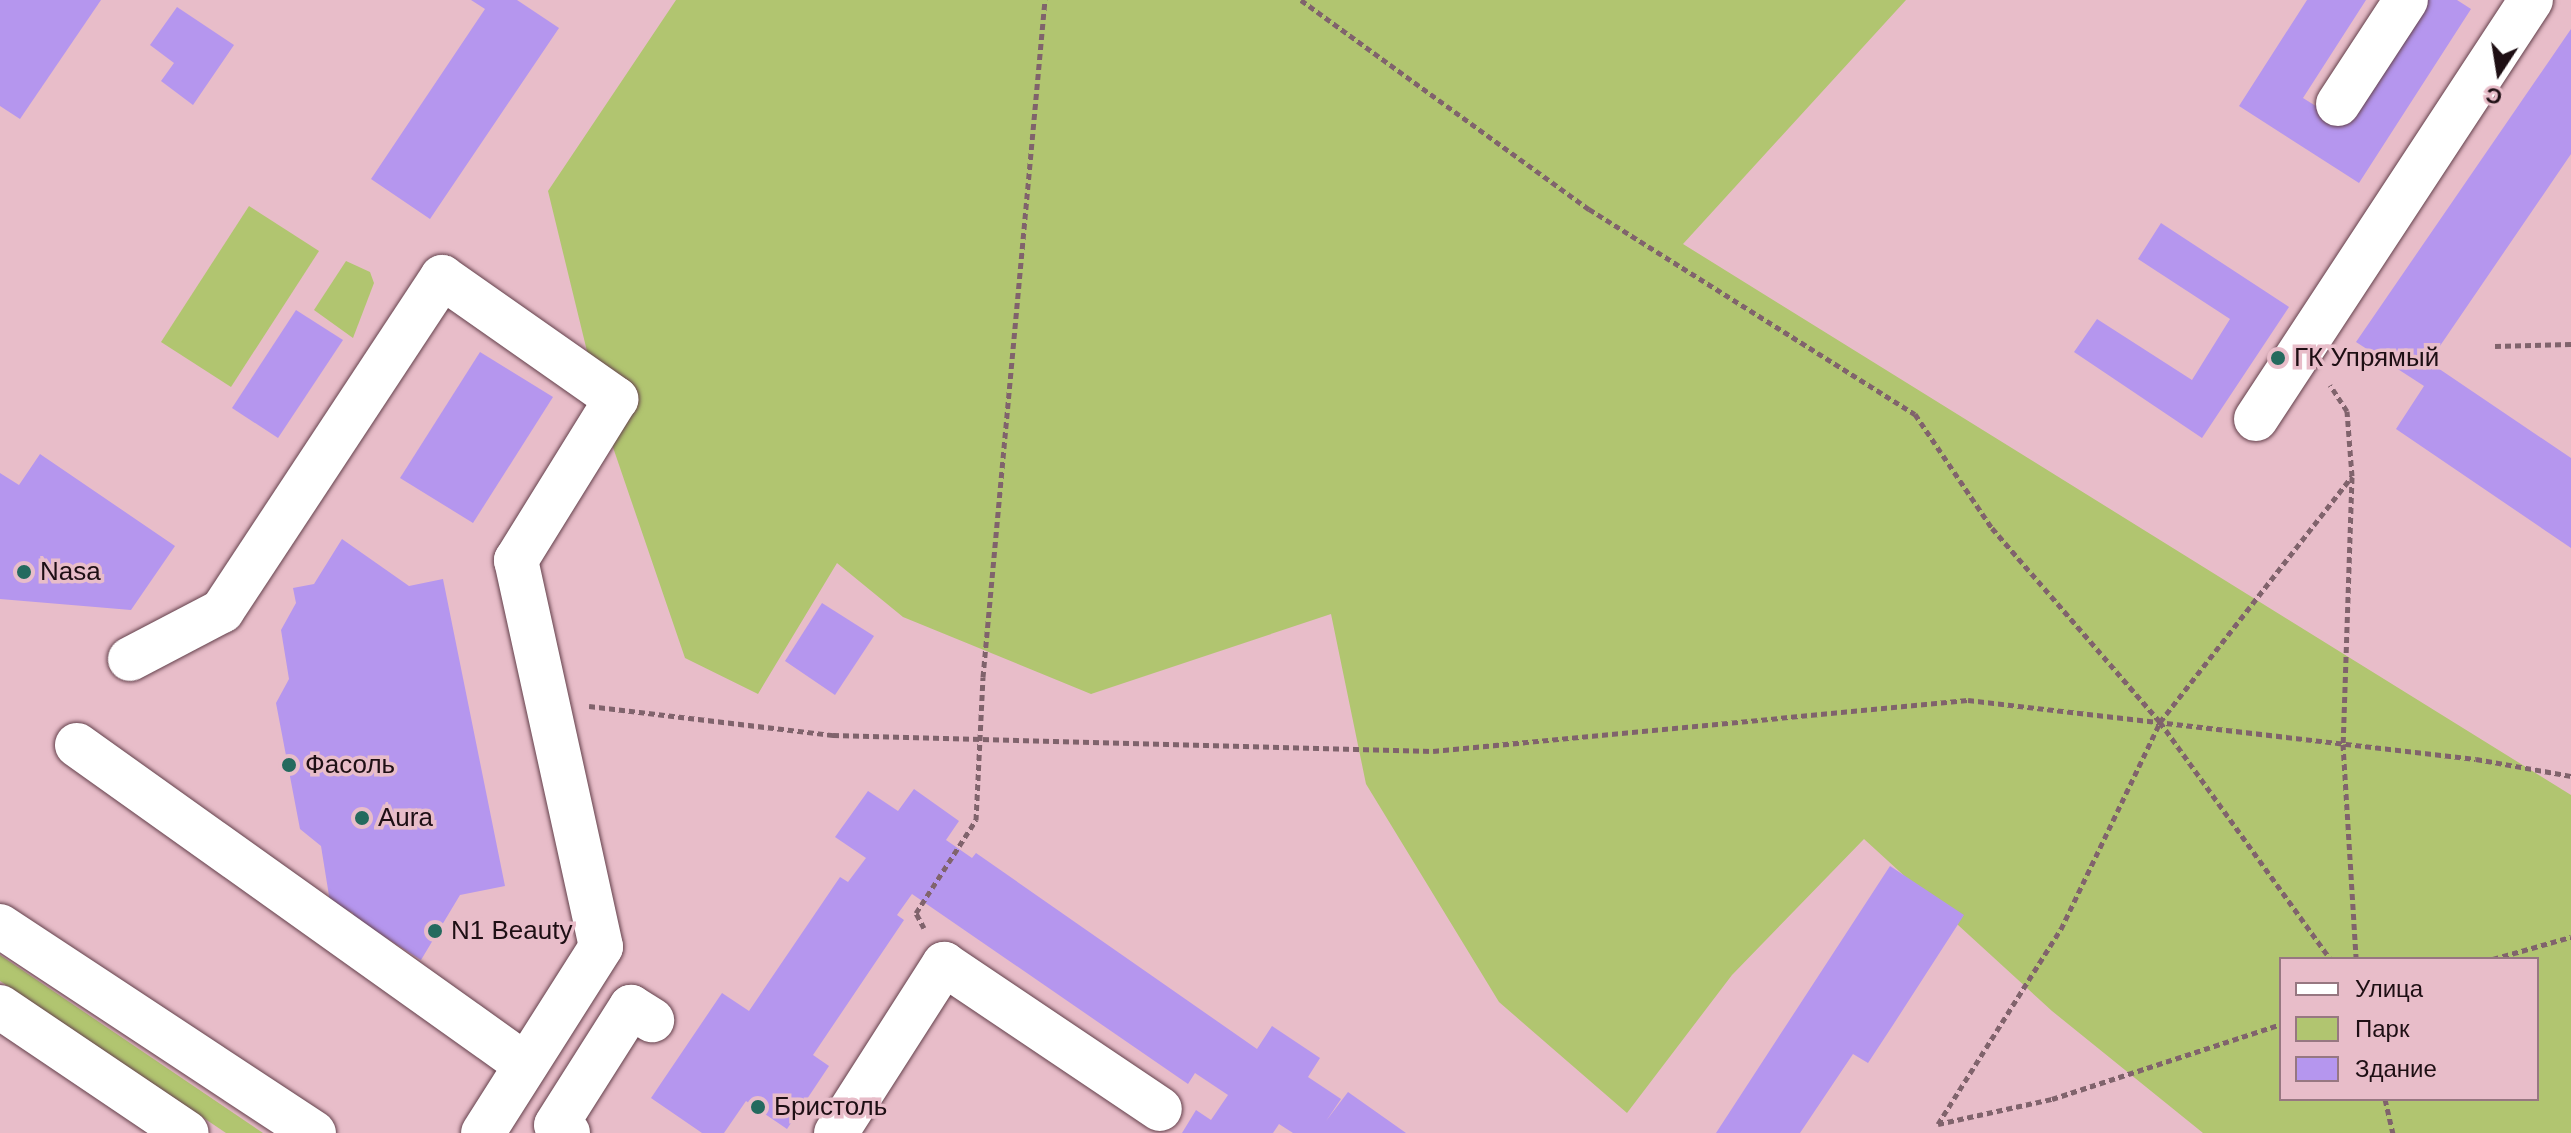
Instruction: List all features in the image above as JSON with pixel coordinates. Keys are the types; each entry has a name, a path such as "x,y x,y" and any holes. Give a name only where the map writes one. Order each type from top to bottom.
{"street":[{"path":"2338,104 2406,0"},
{"path":"2256,419 2523,3"},
{"path":"130,659 222,611 442,277 616,399 516,560 601,947 483,1133"},
{"path":"77,745 526,1065"},
{"path":"0,926 314,1133"},
{"path":"836,1133 944,964 1160,1109"},
{"path":"0,1007 185,1133"},
{"path":"568,1133 556,1125 631,1007 652,1020"}],"path":[{"path":"944,964 916,913 976,820 980,739 1045,0"},
{"path":"1301,0 1589,209 1915,414 1992,528 2160,722 2329,957"},
{"path":"2495,346 2571,344"},
{"path":"2330,385 2347,411 2352,476 2343,744 2356,957"},
{"path":"2279,1025 2052,1099 1938,1124 2061,929 2160,722 2352,476"},
{"path":"582,705 833,735 1433,751 1968,700 2343,744 2571,776"},
{"path":"2500,957 2571,937"},
{"path":"2385,1101 2393,1133"}],"green space":[{"path":"676,0 1906,0 1683,244 2571,795 2571,1133 2203,1133 2052,1011 1864,839 1732,975 1627,1113 1499,1002 1366,784 1331,614 1091,694 903,617 837,563 758,694 685,658 604,421 548,191"},
{"path":"249,206 319,251 231,387 161,342"},
{"path":"346,261 370,272 374,283 353,338 314,310"},
{"path":"0,955 263,1133 226,1133 0,981"}],"building":[{"path":"0,0 101,0 20,119 0,106"},
{"path":"471,0 517,0 559,28 430,219 371,179 485,9"},
{"path":"2307,0 2366,0 2303,98 2343,123 2422,0 2457,0 2471,9 2359,183 2239,106"},
{"path":"177,7 234,45 193,105 161,81 174,63 150,45"},
{"path":"2571,29 2571,154 2429,362 2571,458 2571,548 2396,429 2424,386 2356,342"},
{"path":"2161,223 2289,307 2202,438 2074,352 2097,319 2192,380 2230,319 2138,259"},
{"path":"296,310 343,340 278,438 232,408"},
{"path":"480,352 553,397 473,523 400,478"},
{"path":"40,454 175,546 131,610 0,599 0,473 19,485"},
{"path":"342,539 409,586 443,579 505,886 460,895 421,960 374,930 356,933 353,913 330,902 321,846 300,829 276,703 289,679 281,630 296,603 293,588 314,584"},
{"path":"822,603 874,636 835,695 785,661"},
{"path":"914,789 959,821 946,840 972,858 976,853 1257,1049 1272,1026 1320,1058 1308,1077 1341,1099 1326,1121 1348,1092 1406,1133 1293,1133 1279,1124 1273,1133 1182,1133 1196,1110 1211,1120 1228,1095 1195,1073 1188,1084 912,894 897,915 904,920 813,1055 829,1066 787,1129 746,1101 724,1133 702,1133 651,1098 722,993 749,1011 840,877 848,882 866,858 835,837 868,791 898,811"},
{"path":"1890,866 1964,915 1893,1025 1868,1063 1853,1054 1800,1133 1716,1133"}],"place":[{"name":"ГК Упрямый","path":"2278,358"},
{"name":"Nasa","path":"24,572"},
{"name":"Фасоль","path":"289,765"},
{"name":"Aura","path":"362,818"},
{"name":"N1 Beauty","path":"435,931"},
{"name":"Бристоль","path":"758,1107"}]}
